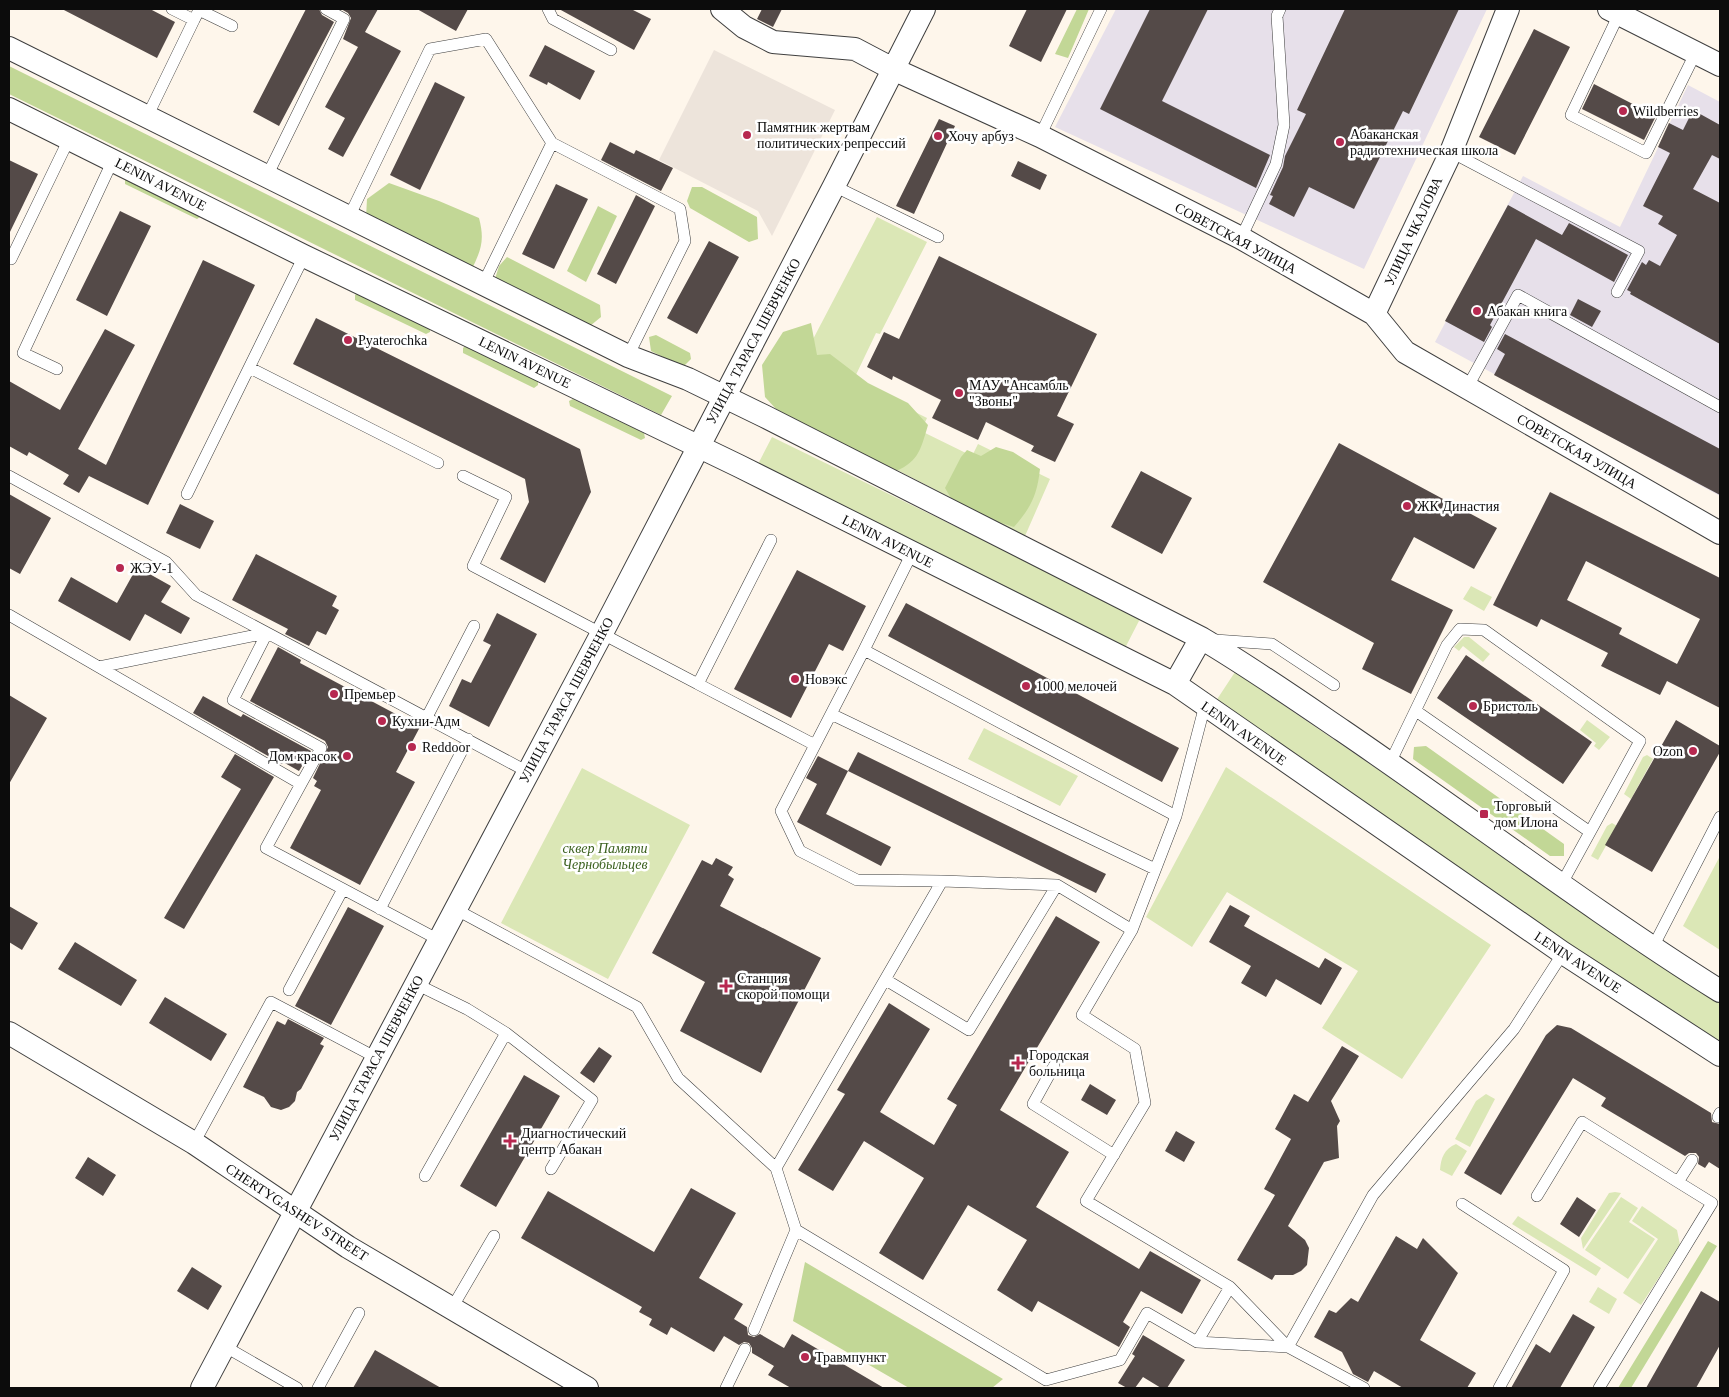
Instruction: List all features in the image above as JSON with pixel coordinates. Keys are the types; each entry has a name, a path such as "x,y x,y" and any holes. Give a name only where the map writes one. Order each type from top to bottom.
{"street":[{"name":"СОВЕТСКАЯ УЛИЦА","path":"722,9 744,28 773,42 855,49 893,69 1040,136 1241,238 1374,314 1405,352 1720,533"},
{"name":"УЛИЦА ТАРАСА ШЕВЧЕНКО","path":"202,1388 602,633 924,9"},
{"name":"УЛИЦА ЧКАЛОВА","path":"1374,314 1451,152 1508,9"},
{"path":"1614,11 1720,65"},
{"path":"9,48 628,356 688,379 723,396 1201,638 1242,662 1390,763 1561,885 1720,991"},
{"name":"LENIN AVENUE","path":"9,109 304,256 697,446 1175,684 1564,953 1720,1055"},
{"path":"1175,684 1201,638"},
{"name":"CHERTYGASHEV STREET","path":"9,1033 194,1143 348,1247 588,1388"}],"lane":[{"path":"172,9 194,20"},
{"path":"267,176 344,19 326,9"},
{"path":"548,9 553,19 611,50"},
{"path":"1040,136 1101,9"},
{"path":"1241,238 1276,164 1284,125 1277,16 1280,9"},
{"path":"147,117 199,10 232,26"},
{"path":"1614,11 1571,115 1646,153 1696,52"},
{"path":"349,217 430,50 486,39 552,143 680,209 685,240 628,356"},
{"path":"11,258 69,138"},
{"path":"483,284 552,143"},
{"path":"1451,152 1639,251 1617,292"},
{"path":"57,369 23,353 113,160"},
{"path":"834,186 938,237"},
{"path":"187,494 304,256"},
{"path":"1467,388 1518,295 1720,407"},
{"path":"250,368 438,463"},
{"path":"9,476 166,562 196,595 528,772"},
{"path":"463,476 506,497 472,566 815,745"},
{"path":"698,684 771,540"},
{"path":"912,553 781,811 800,852 857,880 942,880 1057,885 1132,930"},
{"path":"9,615 301,784"},
{"path":"427,718 474,626"},
{"path":"1390,763 1447,645 1460,629 1484,630 1640,741 1561,885"},
{"path":"98,667 267,633"},
{"path":"267,633 233,700 321,748 266,848 439,940"},
{"path":"1201,638 1233,643 1272,644 1334,686"},
{"path":"864,650 1176,816"},
{"path":"1205,705 1176,816 1132,930 1082,1015 1135,1049 1145,1103 1086,1201 1230,1286 1288,1348 1364,1388"},
{"path":"1416,711 1590,832"},
{"path":"831,714 1155,869"},
{"path":"380,909 468,740"},
{"path":"1653,947 1720,817"},
{"path":"776,1168 942,880"},
{"path":"886,980 969,1030 1057,885"},
{"path":"289,990 343,889"},
{"path":"455,909 637,1007 678,1078 776,1168 796,1230 754,1330"},
{"path":"1288,1348 1373,1194 1514,1029 1564,953"},
{"path":"416,984 467,1009 506,1033 592,1100 551,1169"},
{"path":"194,1143 271,1002 377,1058"},
{"path":"425,1176 506,1033"},
{"path":"1054,1066 1033,1104 1114,1155"},
{"path":"1536,1196 1582,1122 1712,1203 1600,1388"},
{"path":"1678,1182 1692,1160"},
{"path":"1462,1204 1564,1270 1499,1388"},
{"path":"796,1230 1046,1380 1120,1360 1147,1313 1197,1342 1288,1348"},
{"path":"452,1308 494,1236"},
{"path":"1197,1342 1230,1286"},
{"path":"318,1388 359,1313"},
{"path":"224,1346 297,1388"},
{"path":"726,1388 745,1349"}],"shaded area":[{"path":"1116,9 1487,9 1364,269 1055,127"},
{"name":"Памятник жертвам политических репрессий","path":"714,50 835,110 772,236 758,211 659,160"},
{"path":"1688,85 1720,102 1720,496 1435,342 1523,176 1620,227"}],"green space":[{"path":"1077,9 1089,9 1068,58 1055,54"},
{"path":"9,66 672,396 661,415 9,94"},
{"path":"129,177 200,217 197,219 125,184 125,180"},
{"path":"389,183 479,218 482,239 471,271 366,218 367,199"},
{"path":"692,187 702,187 757,217 758,239 749,242 690,208 687,201"},
{"path":"598,206 617,216 586,282 567,271"},
{"path":"877,217 927,242 880,334 876,333 853,381 927,418 921,431 972,456 978,444 1050,479 1025,536 777,408"},
{"path":"507,257 600,305 601,317 590,326 495,279 499,266"},
{"path":"358,292 430,327 430,332 426,334 355,300 355,295"},
{"path":"811,323 817,355 830,354 868,383 908,403 928,425 917,455 907,465 891,473 776,409 765,397 762,365 783,332"},
{"path":"656,335 690,353 691,359 683,367 651,351 649,337"},
{"path":"466,345 538,380 538,385 534,388 463,353 463,348"},
{"path":"573,399 644,433 645,438 641,440 570,406 569,401"},
{"path":"772,437 1141,617 1124,650 757,466"},
{"path":"996,447 1013,452 1040,469 1032,501 1014,527 977,515 955,505 945,488 961,457 967,450 981,456"},
{"path":"1471,586 1492,597 1484,611 1463,599"},
{"path":"1464,637 1469,637 1490,654 1483,662 1463,646 1459,651 1454,647"},
{"path":"1235,672 1720,1003 1720,1050 1212,707"},
{"path":"1587,720 1610,737 1599,750 1594,746 1596,743 1580,730"},
{"path":"984,728 1078,776 1060,806 968,759"},
{"path":"1426,746 1564,844 1564,856 1550,856 1413,759 1414,747"},
{"path":"1647,755 1653,759 1631,799 1624,794 1643,757"},
{"path":"1226,767 1491,945 1402,1079 1322,1028 1358,971 1227,892 1192,947 1146,917"},
{"name":"сквер Памяти Чернобыльцев","path":"582,768 690,825 608,979 501,923"},
{"path":"1612,823 1617,826 1598,860 1591,856 1607,826"},
{"path":"1720,856 1720,950 1683,926"},
{"path":"1486,1094 1495,1099 1470,1147 1455,1139 1476,1101"},
{"path":"1456,1144 1467,1151 1452,1176 1440,1170 1440,1166 1446,1151"},
{"path":"1609,1193 1621,1193 1583,1249 1581,1238"},
{"path":"1621,1197 1638,1208 1629,1222 1655,1239 1628,1279 1585,1250"},
{"path":"1642,1206 1677,1230 1680,1245 1641,1305 1623,1293 1658,1239 1632,1221"},
{"path":"1518,1216 1601,1268 1596,1276 1512,1224"},
{"path":"1708,1241 1717,1246 1631,1388 1618,1388"},
{"path":"805,1262 1003,1379 992,1388 909,1388 793,1321"},
{"path":"1598,1287 1617,1299 1609,1314 1589,1302"}],"building":[{"path":"62,9 150,9 175,22 157,58"},
{"path":"306,9 319,9 322,15 334,22 279,126 253,112"},
{"path":"341,9 378,9 365,32 401,51 343,157 328,149 345,118 325,107 358,47 343,39 351,18 348,13"},
{"path":"417,9 468,9 456,31"},
{"path":"559,9 631,9 651,19 634,50"},
{"path":"762,9 782,9 773,27 757,19"},
{"path":"1027,9 1067,9 1041,62 1009,46"},
{"path":"1150,9 1208,9 1162,101 1270,155 1256,188 1100,109"},
{"path":"1345,9 1459,9 1409,114 1403,111 1354,209 1309,187 1294,217 1269,204 1273,196 1270,195 1283,167 1285,156 1306,114 1297,110"},
{"path":"1534,29 1570,47 1515,155 1479,137"},
{"path":"545,45 595,71 580,100 548,82 547,85 529,76"},
{"path":"435,82 465,97 420,190 390,175"},
{"path":"1594,84 1656,116 1644,140 1582,109"},
{"path":"1693,110 1720,125 1720,159 1712,155 1693,189 1720,203 1720,344 1630,294 1631,292 1627,290 1642,262 1646,265 1649,260 1660,266 1677,235 1658,224 1663,216 1643,206 1670,153 1658,147 1669,123 1683,130"},
{"path":"939,119 955,126 914,214 896,206"},
{"path":"610,142 634,154 636,150 673,168 661,191 601,160"},
{"path":"9,160 38,174 9,234"},
{"path":"1018,161 1047,175 1040,190 1011,176"},
{"path":"556,184 588,199 554,269 522,254"},
{"path":"636,195 655,206 616,284 597,274"},
{"path":"1508,205 1562,235 1569,223 1628,255 1614,282 1536,239 1490,325 1492,327 1484,342 1445,321"},
{"path":"120,211 151,226 107,316 76,300"},
{"path":"709,241 739,257 697,334 667,318"},
{"path":"939,256 1097,334 1057,416 1074,424 1055,462 1031,451 1034,446 986,422 978,440 932,418 941,400 893,376 892,380 867,367 884,332 899,339"},
{"path":"203,260 255,285 148,505 89,476 79,493 63,484 69,475 29,452 27,456 9,446 9,381 60,410 105,329 135,345 78,449 106,465"},
{"path":"1578,299 1601,311 1592,327 1570,315"},
{"path":"316,318 580,449 591,492 545,583 500,559 529,502 525,479 293,364"},
{"path":"1505,334 1720,449 1720,495 1494,375 1505,354 1497,349"},
{"path":"1339,443 1497,528 1474,569 1414,537 1391,580 1453,610 1411,694 1362,669 1374,643 1263,582"},
{"path":"1141,471 1192,498 1162,554 1111,527"},
{"path":"1550,492 1720,578 1720,708 1667,681 1660,695 1601,666 1608,653 1541,619 1537,627 1493,605","holes":["1586,561 1700,619 1677,664 1619,634 1622,628 1567,600"]},
{"path":"9,494 51,518 20,574 9,568"},
{"path":"180,504 214,521 200,549 166,533"},
{"path":"256,554 337,596 332,606 339,610 326,635 317,631 309,646 285,634 288,629 232,600"},
{"path":"137,567 171,586 161,602 190,618 181,634 145,614 130,641 58,601 71,577 117,603"},
{"path":"797,570 866,606 843,651 829,644 791,718 734,689"},
{"path":"906,603 1179,748 1162,782 888,636"},
{"path":"497,613 537,634 489,727 449,706 462,679 471,683 491,645 483,641"},
{"path":"278,647 301,660 300,663 420,727 396,772 415,782 360,885 290,848 321,790 314,786 317,781 313,778 328,747 325,741 250,701"},
{"path":"1466,655 1592,742 1563,784 1437,698"},
{"path":"9,695 47,718 9,784"},
{"path":"203,696 241,717 243,714 311,751 299,771 283,762 282,764 193,713"},
{"path":"1676,720 1720,746 1720,752 1652,872 1605,845"},
{"path":"858,752 1106,874 1096,893 848,771"},
{"path":"235,754 274,777 184,929 164,918 241,789 221,777"},
{"path":"818,756 848,771 826,814 891,847 881,866 797,822 817,784 806,778"},
{"path":"716,858 733,867 728,875 734,879 720,906 821,958 761,1073 680,1031 705,982 652,953 702,860 712,865"},
{"path":"1230,905 1250,916 1244,926 1319,968 1325,958 1342,968 1321,1005 1276,979 1266,997 1241,983 1251,966 1209,942"},
{"path":"9,906 38,923 22,950 9,942"},
{"path":"348,907 384,926 331,1025 295,1006"},
{"path":"1056,916 1100,942 1000,1110 1069,1152 1036,1207 1139,1269 1150,1251 1201,1280 1182,1314 1141,1291 1123,1322 1130,1327 1119,1347 1038,1301 1032,1312 997,1290 1027,1240 968,1205 923,1280 879,1253 924,1178 864,1141 833,1191 798,1170 845,1094 837,1090 889,1003 930,1029 880,1112 934,1145 957,1105 947,1099"},
{"path":"75,942 137,980 121,1006 58,969"},
{"path":"165,997 227,1034 211,1061 149,1023"},
{"path":"288,1019 324,1038 320,1044 324,1046 301,1089 297,1092 295,1101 289,1107 281,1110 271,1107 264,1097 243,1087 277,1021 285,1025"},
{"path":"1557,1025 1571,1028 1711,1113 1712,1122 1720,1124 1720,1169 1709,1162 1705,1168 1698,1164 1699,1157 1696,1153 1689,1153 1685,1156 1601,1106 1606,1098 1573,1078 1501,1195 1464,1173 1546,1035"},
{"path":"1342,1046 1359,1056 1331,1101 1340,1121 1337,1126 1339,1158 1324,1162 1288,1226 1305,1240 1309,1248 1307,1265 1293,1275 1275,1275 1272,1280 1237,1260 1275,1195 1264,1189 1291,1139 1275,1129 1294,1094 1308,1102"},
{"path":"599,1047 612,1056 594,1083 580,1073"},
{"name":"Диагностический центр Абакан","path":"524,1075 560,1096 496,1207 460,1186"},
{"path":"1090,1084 1116,1100 1107,1115 1081,1100"},
{"path":"1176,1131 1195,1142 1184,1162 1165,1151"},
{"path":"88,1157 116,1175 103,1196 75,1178"},
{"path":"691,1188 736,1213 699,1278 743,1304 734,1319 747,1327 748,1335 754,1337 760,1334 784,1348 792,1334 884,1388 791,1388 768,1375 774,1366 752,1353 749,1343 744,1342 739,1345 724,1336 714,1352 671,1327 667,1335 649,1325 652,1319 639,1312 642,1307 521,1238 548,1191 654,1252"},
{"path":"1577,1197 1596,1210 1579,1237 1560,1224"},
{"path":"1396,1236 1417,1249 1423,1238 1458,1273 1420,1340 1476,1373 1467,1388 1403,1388 1374,1371 1368,1382 1353,1374 1342,1352 1314,1337 1329,1310 1336,1313 1351,1298 1358,1302"},
{"path":"192,1267 222,1286 208,1310 177,1291"},
{"path":"1701,1291 1720,1302 1720,1345 1696,1388 1646,1388"},
{"path":"1573,1314 1595,1327 1560,1388 1511,1388 1536,1344 1550,1353"},
{"path":"1143,1335 1185,1360 1167,1388 1161,1388 1143,1377 1135,1388 1127,1388 1118,1383 1135,1356 1132,1354"},
{"path":"375,1350 441,1388 353,1388"}],"place":[{"name":"Wildberries","path":"1623,111"},
{"name":"Памятник жертвам политических репрессий","path":"747,135"},
{"name":"Хочу арбуз","path":"938,136"},
{"name":"Абаканская радиотехническая школа","path":"1340,142"},
{"name":"Абакан книга","path":"1477,311"},
{"name":"Pyaterochka","path":"348,340"},
{"name":"МАУ \"Ансамбль \"Звоны\"","path":"959,393"},
{"name":"ЖК Династия","path":"1407,506"},
{"name":"ЖЭУ-1","path":"120,568"},
{"name":"Новэкс","path":"795,679"},
{"name":"1000 мелочей","path":"1026,686"},
{"name":"Премьер","path":"334,694"},
{"name":"Бристоль","path":"1473,706"},
{"name":"Кухни-Адм","path":"382,721"},
{"name":"Reddoor","path":"412,747"},
{"name":"Ozon","path":"1693,751"},
{"name":"Дом красок","path":"347,756"},
{"name":"Торговый дом Илона","path":"1484,814"},
{"name":"Станция скорой помощи","path":"726,986"},
{"name":"Городская больница","path":"1018,1063"},
{"name":"Диагностический центр Абакан","path":"510,1141"},
{"name":"Травмпункт","path":"805,1357"}]}
